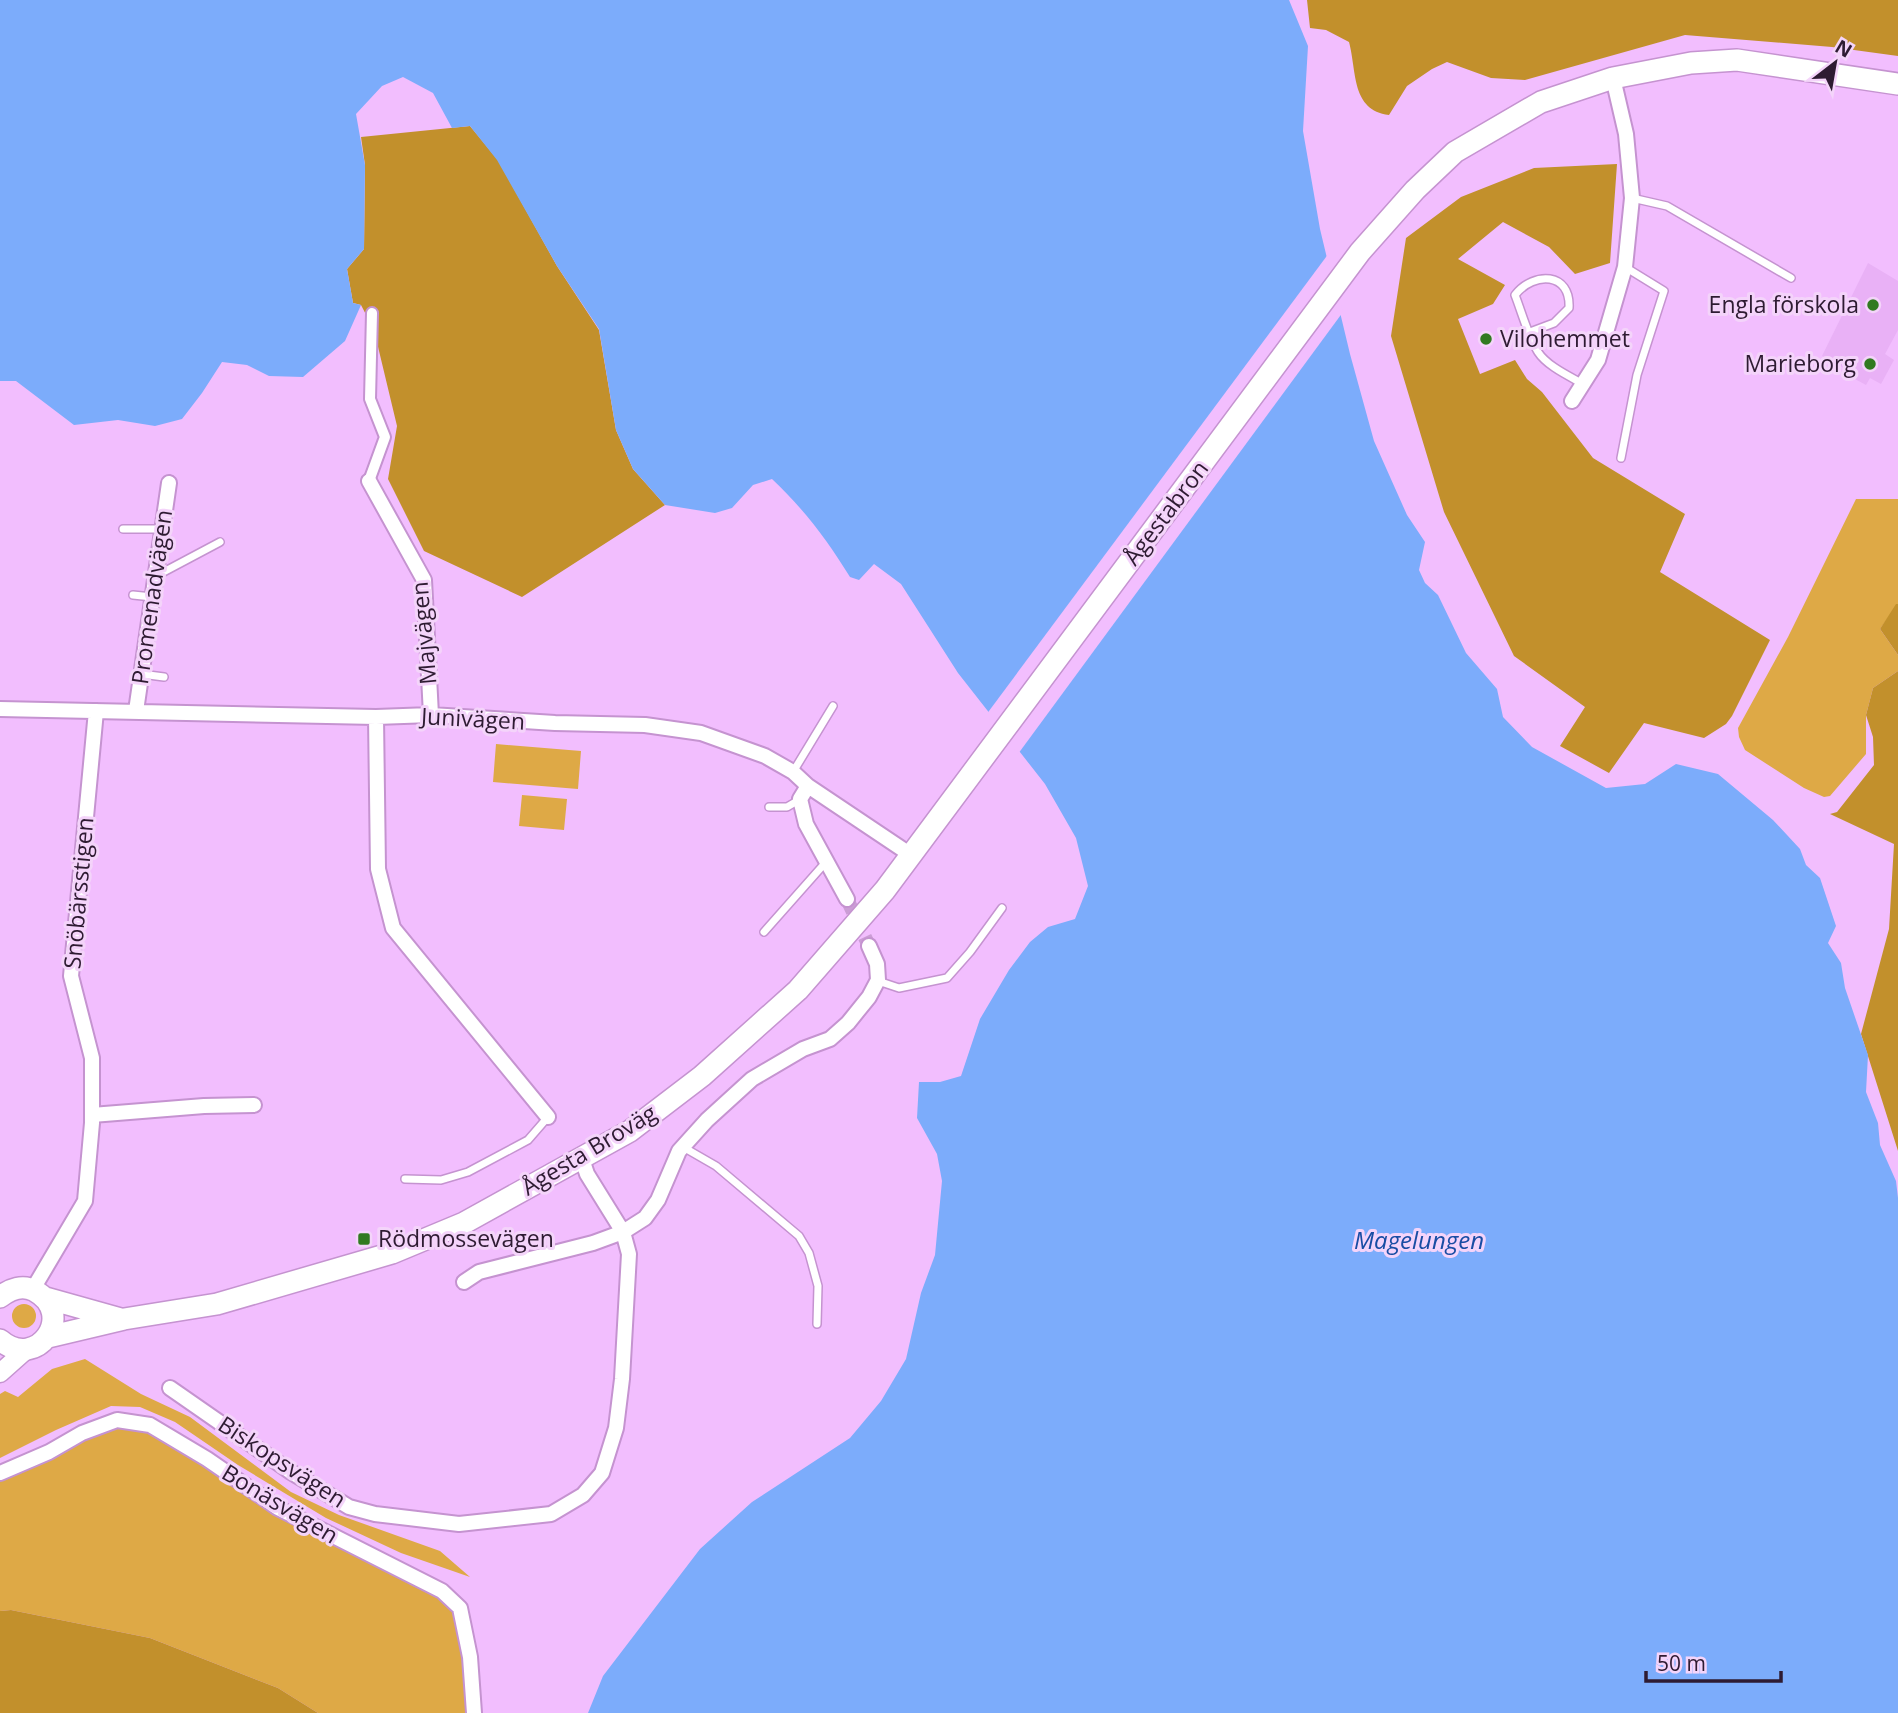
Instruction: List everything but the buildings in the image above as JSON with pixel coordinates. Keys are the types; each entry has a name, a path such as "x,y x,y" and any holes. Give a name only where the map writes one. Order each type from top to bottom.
{"main road":[{"path":"1613,78 1691,63 1737,60 1898,84"},
{"name":"Ågestabron","path":"971,774 1360,251 1415,190 1455,152 1541,102 1613,78"},
{"name":"Ågesta Broväg","path":"27,1349 38,1346 48,1336 124,1319 218,1304 392,1253 464,1223 630,1131 702,1076 798,990 843,941 971,774"},
{"path":"19,1291 53,1311 53,1324 48,1336"},
{"name":"Ågesta Broväg","path":"19,1291 124,1319"},
{"path":"0,1340 8,1347 27,1349"}],"street":[{"path":"1572,401 1598,360 1625,267 1632,198 1626,134 1613,78"},
{"path":"369,481 385,437 370,399 372,313"},
{"name":"Majvägen","path":"369,481 424,580 431,715"},
{"name":"Promenadvägen","path":"136,711 169,483"},
{"name":"Junivägen","path":"0,709 376,717 431,715 555,723 645,725 701,733 765,756 793,772 808,786 911,855"},
{"name":"Snöbärsstigen","path":"19,1291 85,1201 92,1115 92,1058 71,976 96,711"},
{"path":"376,717 378,869 393,928 548,1117"},
{"path":"808,786 800,799 806,824 847,899"},
{"path":"464,1282 479,1272 593,1243 623,1232 645,1218 658,1200 682,1147 752,1079 803,1049 830,1039 848,1023 869,997 877,980 877,964 869,946"},
{"path":"92,1115 254,1105"},
{"name":"Biskopsvägen","path":"170,1388 291,1472 349,1507 375,1514 459,1524 551,1514 583,1495 602,1473 616,1428 622,1379 629,1254 623,1232 587,1174 582,1158"},
{"path":"0,1373 27,1349"},
{"name":"Bonäsvägen","path":"0,1473 48,1452 82,1433 117,1420 150,1425 207,1459 278,1508 442,1591 460,1608 470,1657 474,1713"}],"lane":[{"path":"1632,198 1667,206 1791,278"},
{"path":"1621,458 1637,375 1664,291 1625,267"},
{"path":"1530,332 1554,323 1569,308 1569,295 1565,287 1555,280 1540,278 1524,284 1516,295 1538,354 1583,384"},
{"path":"123,529 162,529"},
{"path":"155,576 220,542"},
{"path":"133,595 152,597"},
{"path":"140,674 164,677"},
{"path":"793,772 833,706"},
{"path":"769,807 787,807 800,799"},
{"path":"764,932 827,861"},
{"path":"877,980 899,988 947,978 971,952 1002,908"},
{"path":"405,1179 441,1180 468,1172 527,1140 548,1117"},
{"path":"682,1147 716,1166 799,1236 809,1254 818,1286 817,1324"}],"shaded area":[{"path":"1307,0 1898,0 1898,56 1832,47 1685,35 1525,80 1491,78 1447,62 1407,86 1389,115 1377,112 1362,98 1349,42 1326,30 1310,28"},
{"path":"470,126 498,160 557,266 599,330 616,430 633,469 665,505 522,597 424,551 388,479 397,426 374,330 361,305 353,303 347,269 364,249 365,165 361,137"},
{"path":"1617,164 1610,263 1575,274 1549,247 1503,222 1458,259 1505,285 1493,304 1458,319 1480,374 1515,360 1527,379 1542,392 1593,458 1685,514 1660,572 1770,640 1726,724 1704,738 1644,723 1609,773 1560,746 1585,707 1514,656 1444,512 1391,336 1406,238 1461,197 1534,168"},
{"name":"Engla förskola","path":"1868,263 1898,281 1898,330 1885,354 1894,360 1881,384 1870,378 1866,385 1853,378 1855,374 1822,356"},
{"path":"1856,499 1898,499 1898,604 1880,629 1898,655 1898,671 1873,688 1866,715 1866,754 1830,796 1824,797 1804,788 1745,750 1738,728 1788,637"},
{"path":"1898,604 1898,655 1880,629"},
{"path":"1898,671 1898,1151 1861,1034 1889,929 1894,844 1830,814 1837,812 1874,765 1873,737 1866,715 1873,688"},
{"path":"496,744 581,751 578,789 493,782"},
{"path":"522,795 567,799 564,830 519,826"},
{"path":"24,1304 33,1307 36,1316 33,1325 24,1328 15,1325 12,1316 15,1307"},
{"path":"85,1359 141,1394 190,1417 291,1492 339,1515 440,1551 470,1577 401,1553 326,1518 238,1465 175,1422 140,1407 111,1406 0,1458 0,1394 5,1391 18,1397 52,1369"},
{"path":"117,1420 150,1425 460,1608 472,1713 318,1713 278,1688 150,1638 11,1610 0,1611 0,1473"},
{"path":"11,1610 150,1638 278,1688 318,1713 0,1713 0,1611"}],"water":[{"name":"Magelungen","path":"0,0 1289,0 1308,46 1303,131 1320,229 1374,441 1407,515 1425,542 1419,570 1425,583 1438,595 1466,653 1497,689 1503,717 1532,747 1606,788 1645,784 1676,764 1718,774 1773,820 1800,849 1806,865 1820,878 1836,926 1828,943 1841,963 1845,988 1868,1055 1866,1092 1878,1123 1880,1145 1896,1181 1898,1198 1898,1713 588,1713 603,1676 700,1549 752,1502 850,1438 881,1401 906,1359 921,1293 935,1255 942,1181 937,1154 917,1118 919,1082 940,1082 961,1076 980,1019 1009,970 1030,942 1048,927 1075,919 1088,886 1076,838 1045,784 958,673 901,584 874,564 859,580 850,577 814,525 772,479 753,485 732,508 715,513 665,505 633,469 616,430 599,329 557,266 497,160 470,126 452,128 433,93 403,77 382,86 356,114 365,165 364,249 347,269 353,303 361,305 345,341 303,377 269,376 247,365 222,362 182,419 155,426 118,420 74,425 16,381 0,381"}],"pier":[{"path":"1329,253 1343,312 1018,754 986,715"}],"tunnel":[{"path":"847,899 869,946"}],"place":[{"name":"Engla förskola","path":"1873,305"},
{"name":"Vilohemmet","path":"1486,339"},
{"name":"Marieborg","path":"1870,364"},
{"name":"Rödmossevägen","path":"364,1239"}]}
